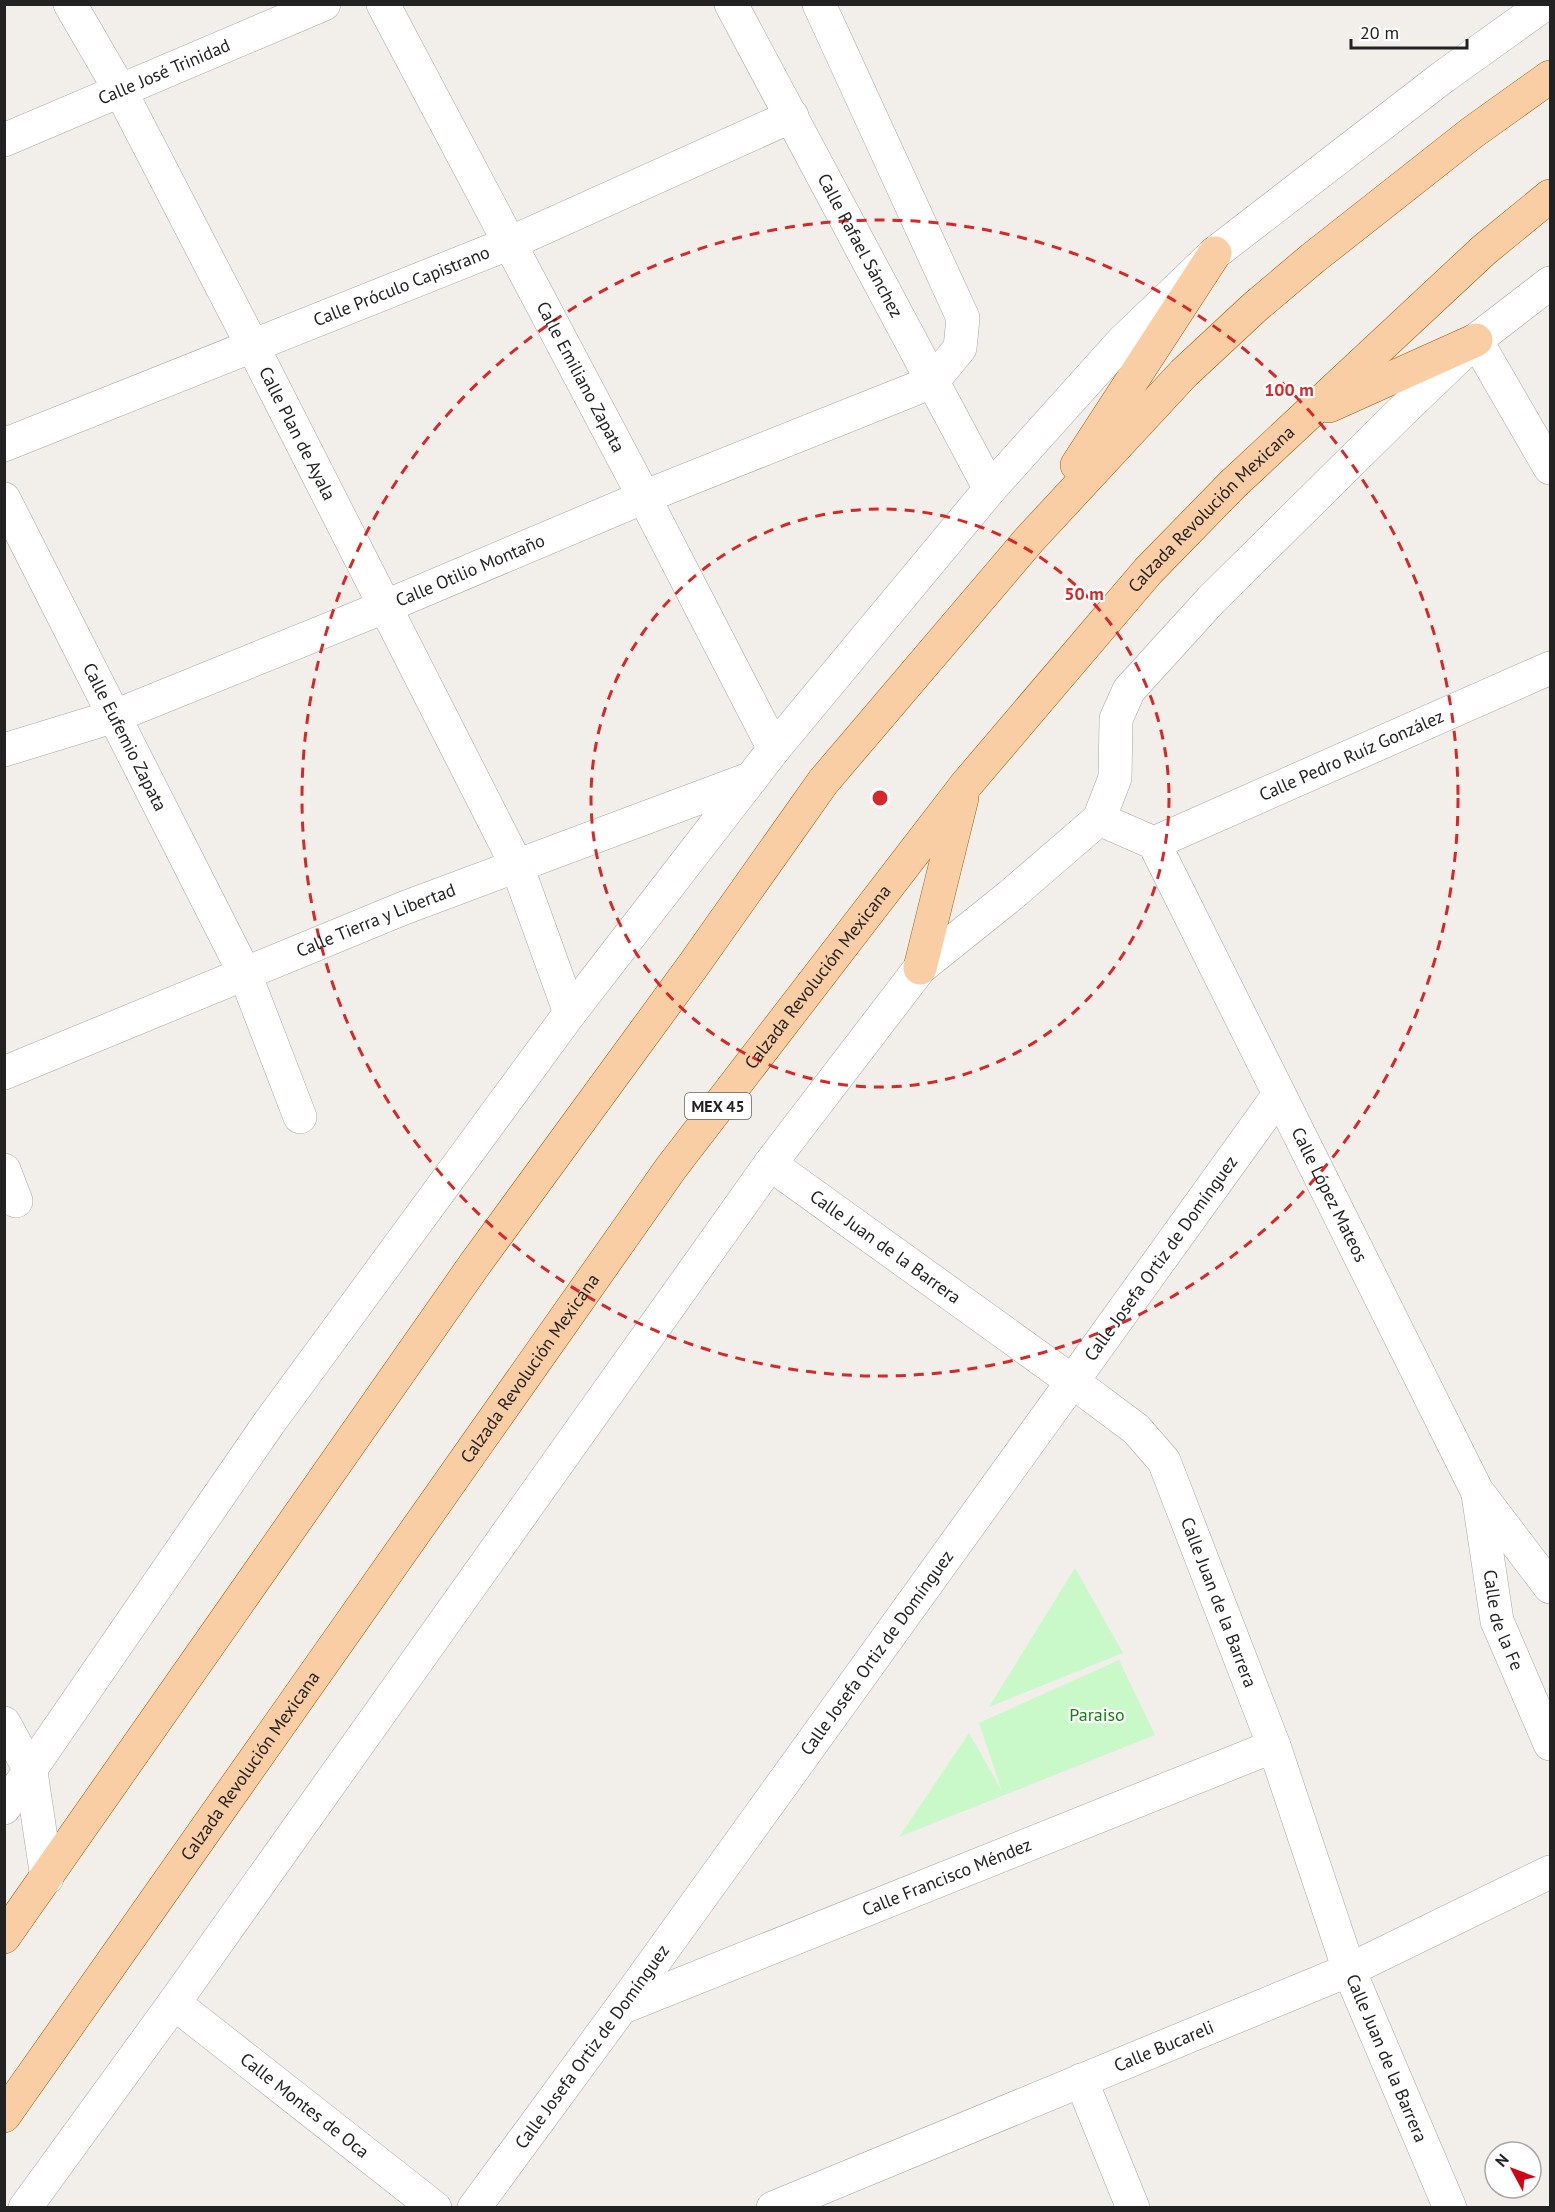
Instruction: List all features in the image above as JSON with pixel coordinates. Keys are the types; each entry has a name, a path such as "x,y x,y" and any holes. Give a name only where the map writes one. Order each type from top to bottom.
{"main road":[{"path":"4,1937 476,1264 824,782 1029,540 1184,373 1255,307 1313,258 1473,132 1551,77"},
{"name":"Calzada Revolución Mexicana","path":"4,2116 671,1168 965,786 1148,571 1233,484 1484,250 1551,196"},
{"path":"1029,540 1215,253"},
{"path":"1303,418 1476,340"},
{"path":"920,968 965,786"}],"street":[{"name":"Calle Plan de Ayala","path":"70,4 120,90 517,866 570,1013"},
{"name":"Calle José Trinidad","path":"4,140 324,4"},
{"name":"Calle Emiliano Zapata","path":"383,4 774,748"},
{"name":"Calle Rafael Sánchez","path":"731,4 990,489"},
{"path":"819,4 963,318 960,348 932,382"},
{"path":"4,1808 31,1772 269,1423 570,1013 774,748 990,489 1122,342 1215,253 1443,76 1545,4"},
{"name":"Calle Próculo Capistrano","path":"4,445 510,243 792,116"},
{"path":"25,2208 174,2003 770,1164 920,968 1011,896 1099,819 1115,778 1116,719 1129,690 1211,600 1476,340 1551,283"},
{"path":"1476,340 1551,468"},
{"name":"Calle Otilio Montaño","path":"4,750 115,716 384,607 644,497 932,382"},
{"name":"Calle Eufemio Zapata","path":"4,499 245,974 300,1117"},
{"name":"Calle Pedro Ruíz González","path":"1154,843 1551,668"},
{"name":"Calle Tierra y Libertad","path":"4,1072 404,908 752,778"},
{"path":"1099,819 1154,843"},
{"name":"Calle López Mateos","path":"1154,843 1278,1096 1392,1317 1477,1491 1551,1587"},
{"name":"Calle Josefa Ortiz de Domínguez","path":"474,2208 621,2008 1278,1096"},
{"name":"Calle Juan de la Barrera","path":"770,1164 1136,1429 1164,1461 1274,1746 1349,1970 1450,2208"},
{"path":"4,1170 16,1201"},
{"name":"Calle de la Fe","path":"1477,1491 1497,1621 1551,1744"},
{"path":"4,1723 31,1772 47,1878"},
{"name":"Calle Francisco Méndez","path":"621,2008 1274,1746"},
{"name":"Calle Bucareli","path":"773,2208 817,2199 1081,2080 1349,1970 1551,1872"},
{"name":"Calle Montes de Oca","path":"174,2003 435,2208"},
{"path":"1081,2080 1133,2208"}],"green space":[{"path":"1075,1568 1123,1653 989,1707"},
{"name":"Paraiso","path":"1119,1660 1155,1735 899,1837 969,1733 1002,1791 979,1723"}]}
